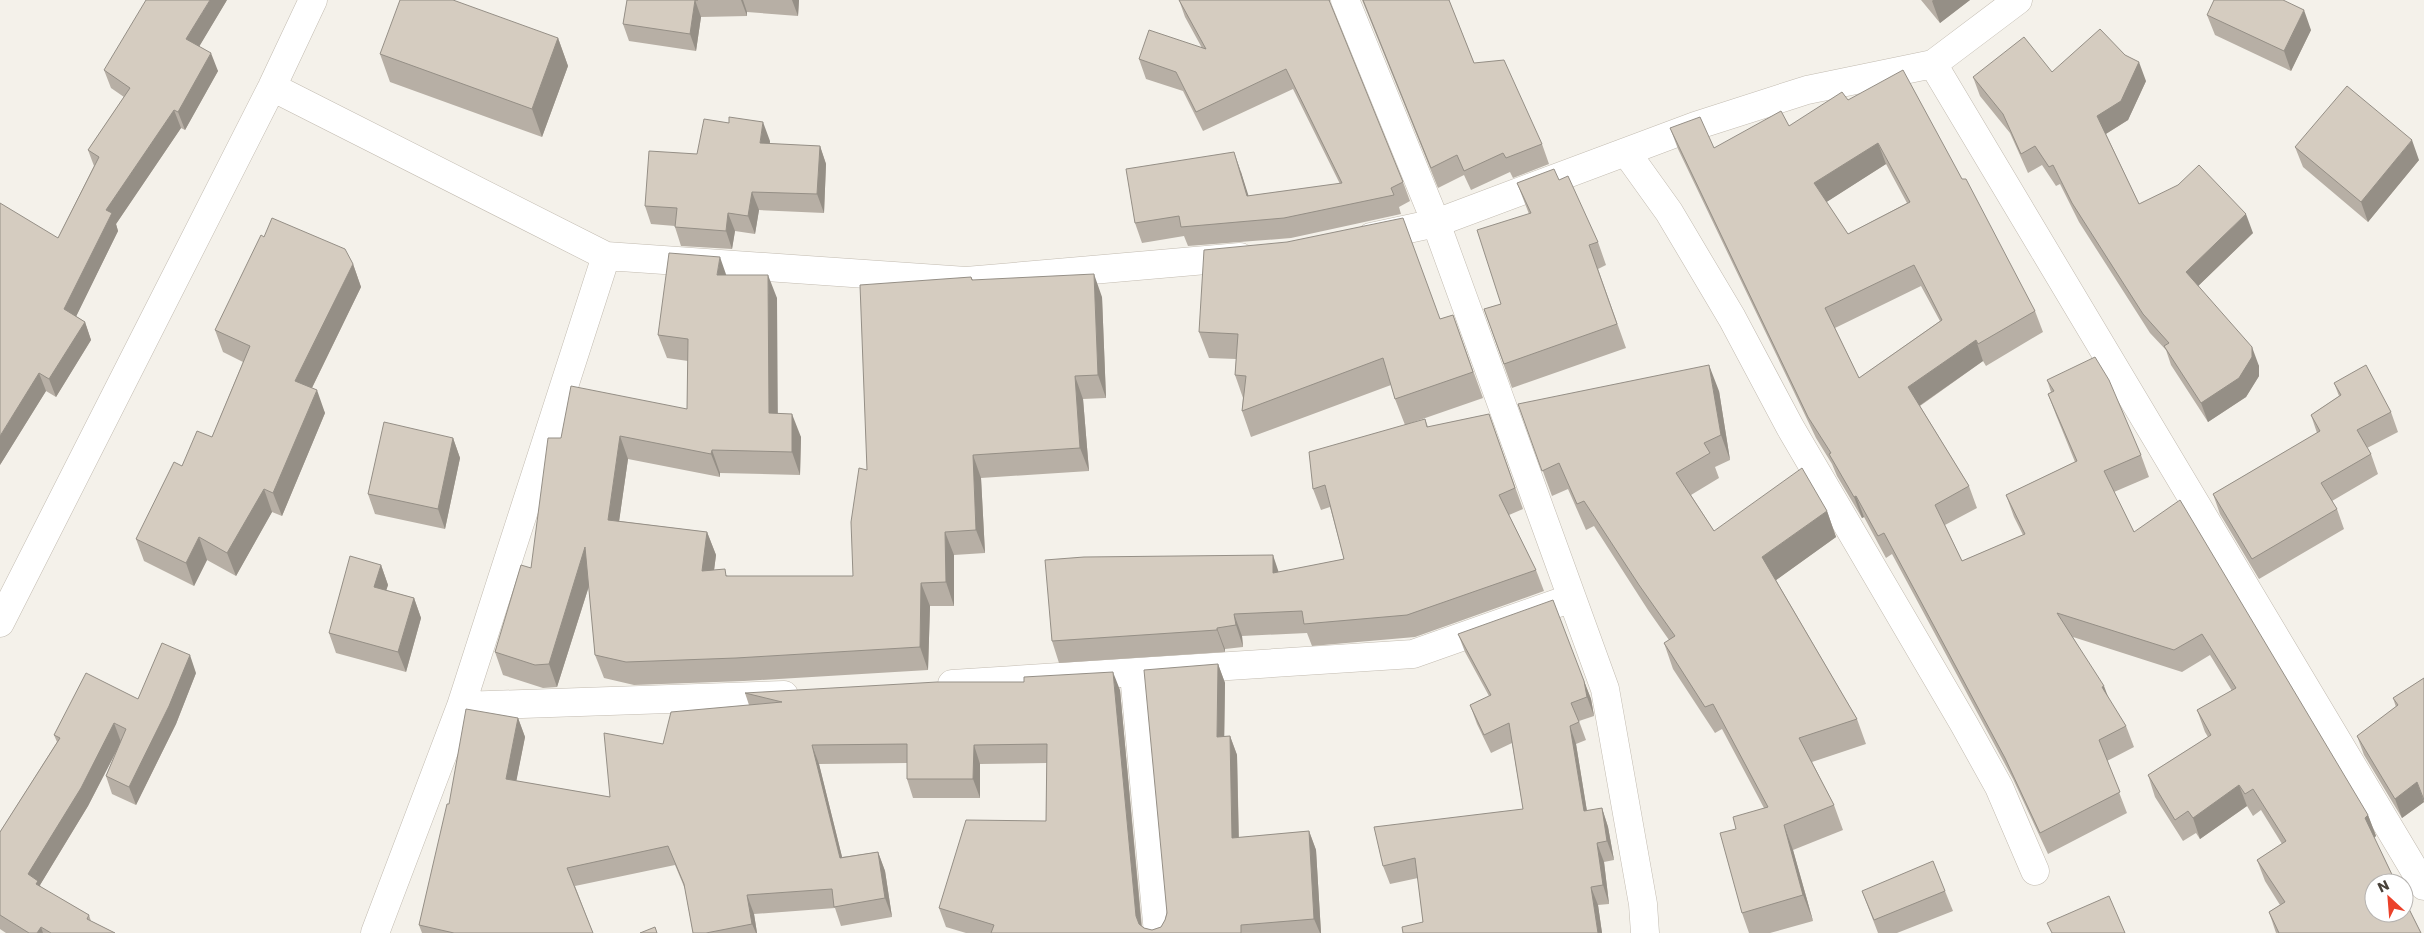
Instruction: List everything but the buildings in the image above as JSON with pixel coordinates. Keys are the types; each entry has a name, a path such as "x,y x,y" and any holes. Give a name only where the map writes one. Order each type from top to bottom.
{"street":[{"path":"0,623 272,87 313,0"},
{"path":"1345,0 1436,223 1605,689 1643,904 1645,933"},
{"path":"1350,241 1436,223 1695,126 1807,90 1933,64 2018,0"},
{"path":"1933,64 2424,886"},
{"path":"272,87 606,256 966,281 1263,256"},
{"path":"1626,152 1669,212 1732,318 1790,427 1964,724 1999,787 2034,872"},
{"path":"375,933 461,706 606,256"},
{"path":"925,686 1134,674 1413,654 1572,598"},
{"path":"1134,674 1158,933"},
{"path":"461,706 805,693"}]}
